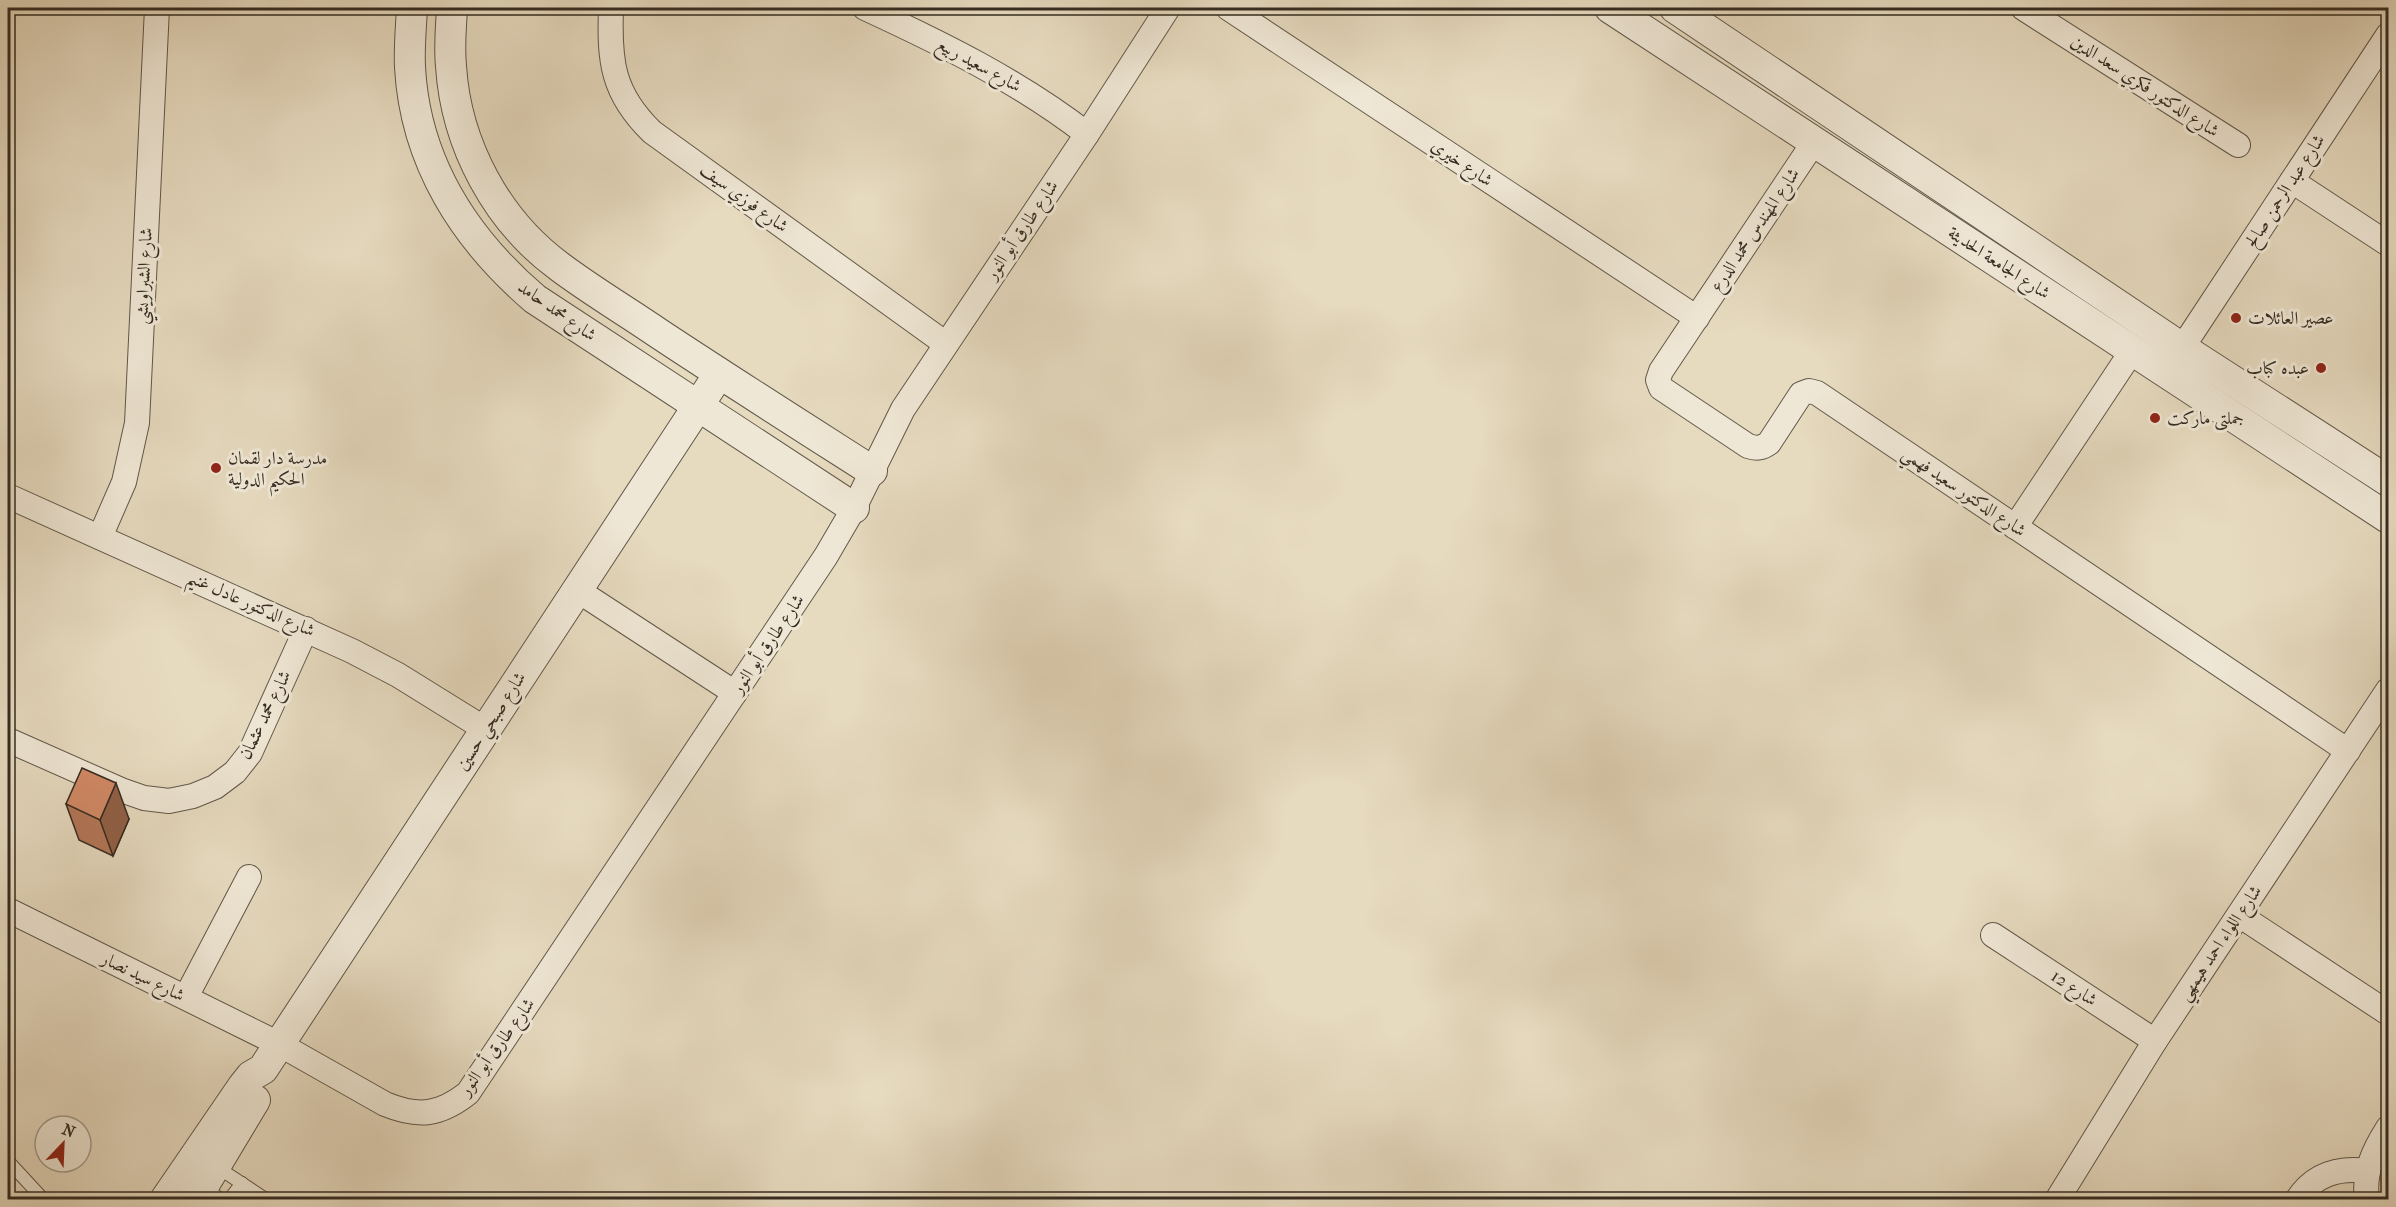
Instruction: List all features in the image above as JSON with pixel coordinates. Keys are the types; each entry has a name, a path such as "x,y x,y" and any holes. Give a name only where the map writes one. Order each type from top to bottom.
{"street":[{"name":"شارع الشبراويشي","path":"100,537 124,482 136,423 157,8"},
{"name":"شارع محمد حامد","path":"412,8 410,67 414,100 422,134 447,196 465,225 486,252 509,277 535,299 854,508"},
{"name":"شارع محمد حامد","path":"452,8 450,65 458,113 470,151 498,203 537,248 560,267 719,374 872,471"},
{"name":"شارع فوزي سيف","path":"611,8 609,45 612,65 621,93 638,118 652,132 946,344"},
{"name":"شارع سعيد ربيع","path":"865,8 973,59 1003,76 1060,113 1087,134"},
{"name":"شارع طارق أبو النور","path":"279,1044 402,1111 420,1113 438,1111 461,1098 479,1078 826,556 854,508 903,409 1087,134 1168,8"},
{"name":"شارع خيري","path":"1228,8 1697,318"},
{"name":"شارع الجامعة الحديثة","path":"1610,8 2388,518"},
{"name":"شارع الجامعة الحديثة","path":"1675,8 2182,348 2388,482"},
{"name":"شارع الدكتور فكري سعد الدين","path":"2023,8 2238,145"},
{"name":"شارع عبد الرحمن صالح","path":"2182,348 2388,35"},
{"name":"شارع المهندس محمد الدرع","path":"1697,318 1814,142"},
{"path":"1878,183 1896,156"},
{"path":"2292,181 2388,244"},
{"name":"شارع الدكتور سعيد فهمي","path":"1697,318 1661,371 1659,384 1664,391 1754,448 1765,446 1773,438 1798,397 1805,392 1813,392 2348,751"},
{"path":"2015,527 2132,351"},
{"name":"شارع صبحي حسين","path":"165,1200 243,1086 251,1076 262,1069 279,1044 719,374"},
{"name":"شارع الدكتور عادل غنيم","path":"8,496 306,629 398,675 485,729"},
{"path":"577,590 735,693"},
{"name":"شارع محمد عثمان","path":"8,740 144,798 169,801 193,796 215,787 235,772 250,753 306,629"},
{"name":"شارع اللواء احمد هيمهي","path":"2057,1200 2155,1041 2388,690"},
{"path":"186,997 249,878"},
{"name":"شارع سيد نصار","path":"8,910 279,1044"},
{"path":"2239,915 2388,1013"},
{"name":"شارع 12","path":"1993,935 2155,1041"},
{"name":"شارع صبحي حسين","path":"213,1191 261,1090 264,1076 262,1069"},
{"path":"2367,1200 2367,1172 2372,1156 2388,1128"},
{"path":"2297,1200 2304,1189 2325,1175 2351,1169 2367,1172"}],"lane":[{"path":"8,1161 44,1200"},
{"path":"213,1191 242,1183"},
{"path":"213,1191 242,1183 267,1200"}],"building":[{"path":"82,768 116,783 100,820 66,804"}],"place":[{"name":"عصير العائلات","path":"2236,318"},
{"name":"عبده كباب","path":"2321,368"},
{"name":"جملتى ماركت","path":"2155,418"},
{"name":"مدرسة دار لقمان الحكيم الدولية","path":"216,468"}]}
